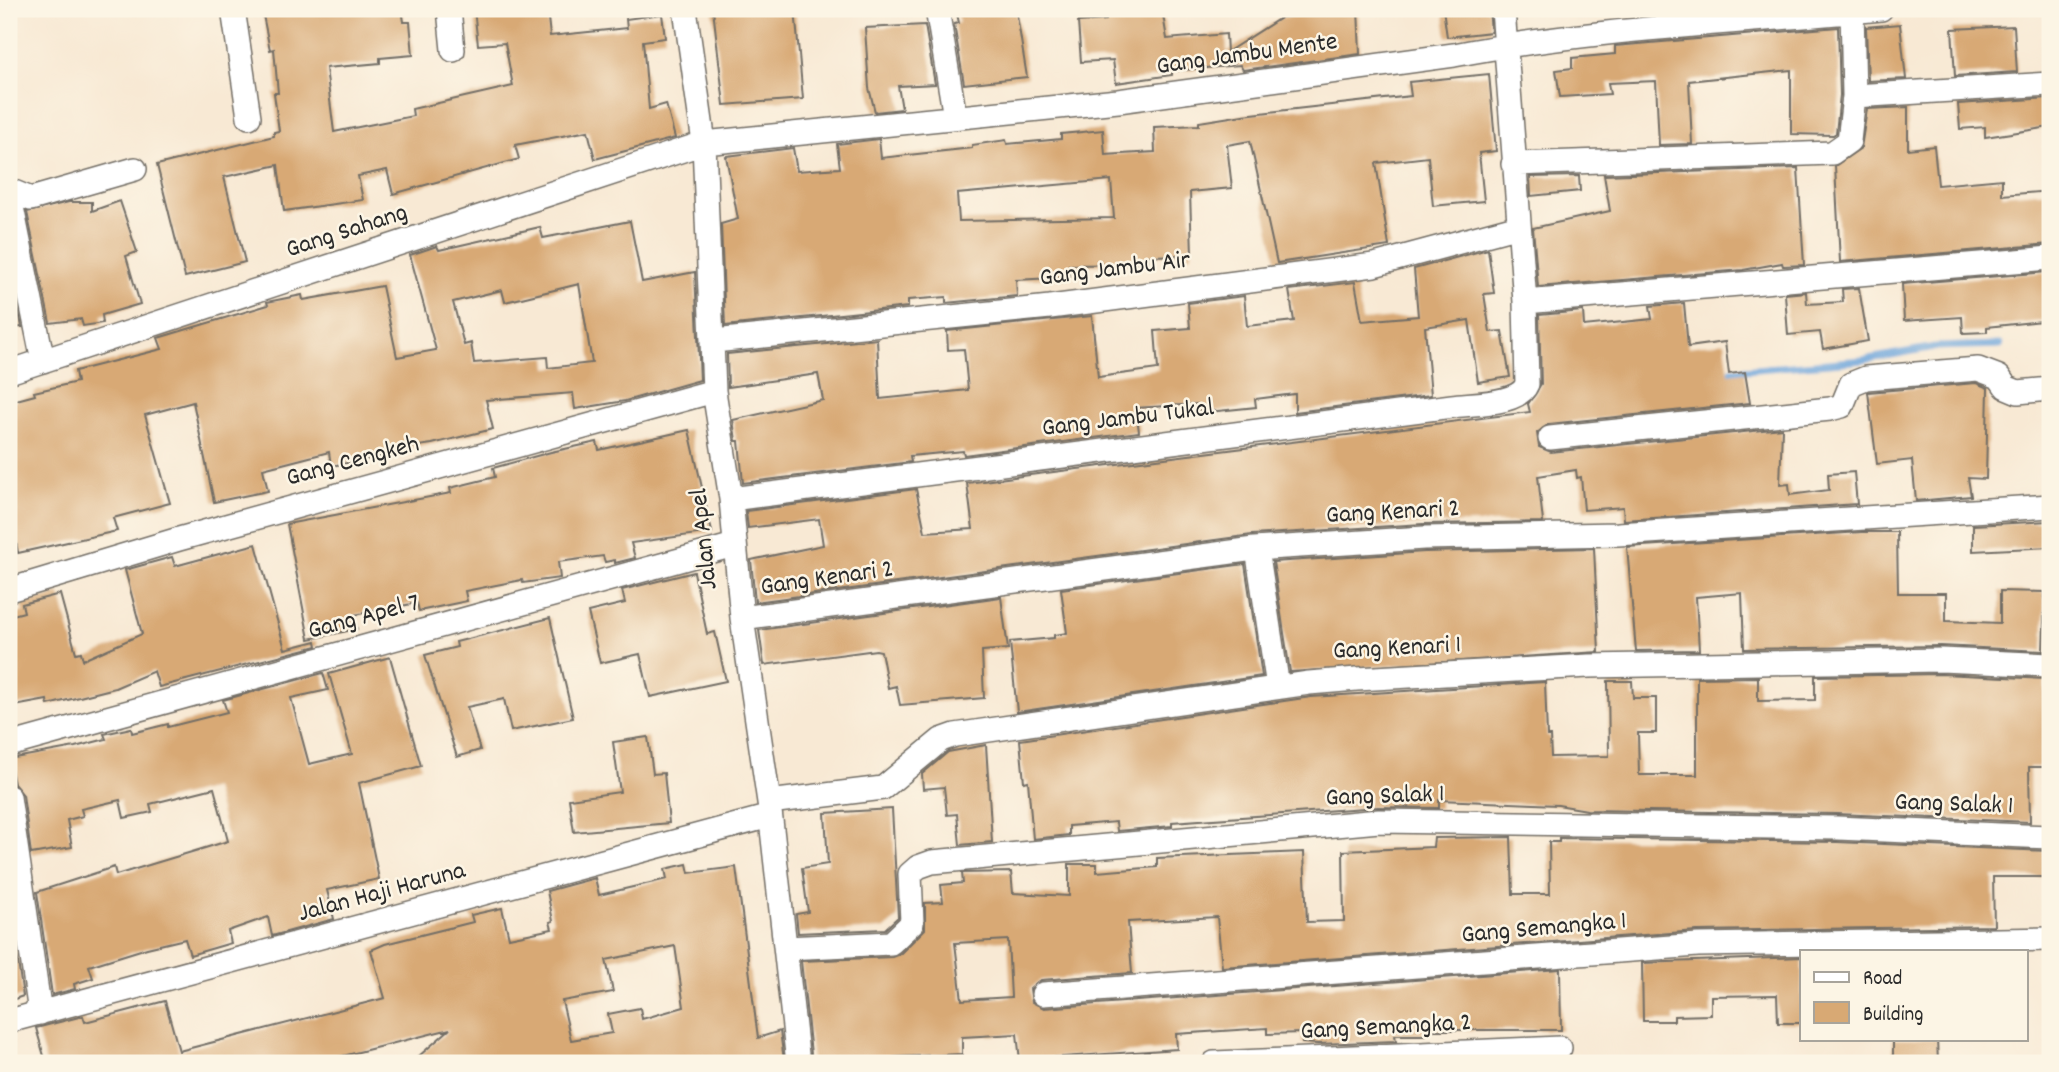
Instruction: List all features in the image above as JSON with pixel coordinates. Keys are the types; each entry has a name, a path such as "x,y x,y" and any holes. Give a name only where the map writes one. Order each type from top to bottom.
{"street":[{"path":"233,9 249,117"},
{"path":"449,9 453,51"},
{"name":"Jalan Apel","path":"685,9 704,144 714,391 731,499 742,618 769,809 798,1063"},
{"path":"937,9 955,117"},
{"path":"1503,9 1525,302 2050,258"},
{"name":"Gang Jambu Mente","path":"704,144 1118,101 1507,45 1705,22 1881,9"},
{"path":"1513,164 1832,153 1849,141 1854,96 1852,10"},
{"path":"1854,96 2050,84"},
{"name":"Gang Sahang","path":"9,372 704,144"},
{"path":"9,191 31,199 135,169"},
{"path":"9,191 43,362"},
{"name":"Gang Jambu Air","path":"714,341 1050,307 1374,265 1519,226"},
{"name":"Gang Jambu Tukal","path":"731,499 1512,398 1526,389 1528,384 1525,302"},
{"path":"1550,438 1830,409 1842,406 1851,384 1866,378 1978,369 1999,377 2006,387 2018,392 2050,389"},
{"name":"Gang Cengkeh","path":"9,590 179,539 714,391"},
{"name":"Gang Kenari 2","path":"742,618 1257,549 1424,538 1618,534 2050,506"},
{"name":"Gang Apel 7","path":"9,745 734,545"},
{"path":"1257,549 1278,687"},
{"name":"Gang Kenari 1","path":"769,809 883,788 941,740 954,735 1278,687 1357,679 1588,666 1941,660 2050,665"},
{"path":"9,797 40,1013"},
{"name":"Jalan Haji Haruna","path":"9,1021 769,809"},
{"name":"Gang Salak 1","path":"786,948 891,943 912,923 910,874 918,867 932,862 1379,821 1837,828 2050,837"},
{"name":"Gang Semangka 1","path":"1043,994 1698,945 2050,939"},
{"name":"Gang Semangka 2","path":"1214,1063 1560,1048"}],"building":[{"path":"297,9 402,9 404,22 410,22 413,55 380,58 380,63 326,68 334,132 413,116 412,109 513,86 505,43 478,45 474,9 547,9 550,36 627,28 626,19 662,14 665,38 643,41 649,109 666,104 675,138 595,159 588,131 515,145 519,159 393,194 387,170 358,176 363,200 284,211 278,165 224,177 245,262 185,277 157,165 274,136 274,132 279,131 274,93 278,93 274,49 270,50 263,15"},
{"path":"713,9 795,9 803,99 724,105"},
{"path":"956,9 1016,9 1027,77 964,84 954,24 959,23"},
{"path":"1105,9 1162,9 1167,39 1226,34 1227,52 1282,17 1358,9 1360,54 1243,70 1240,65 1172,71 1172,75 1116,83 1113,60 1081,62 1078,22 1106,20"},
{"path":"1443,9 1489,9 1491,32 1447,37"},
{"path":"1900,24 1906,79 1868,81 1866,27"},
{"path":"925,25 935,84 898,86 902,109 875,112 869,88 865,28"},
{"path":"2014,26 2017,72 1955,76 1952,29"},
{"path":"1838,27 1840,95 1836,133 1833,135 1791,134 1791,70 1689,81 1692,144 1659,145 1656,81 1608,83 1610,94 1560,97 1556,70 1572,68 1572,58 1615,54 1615,46"},
{"path":"1489,74 1496,151 1479,153 1484,201 1433,206 1428,157 1376,163 1389,246 1277,263 1250,141 1227,145 1232,188 1190,192 1192,255 1148,256 1148,264 1069,265 1070,277 1016,280 1017,296 946,303 946,297 908,300 908,307 725,326 721,224 738,219 726,156 793,148 797,171 840,168 837,144 879,139 881,158 972,148 972,145 1006,140 1007,144 1061,139 1061,134 1103,130 1105,155 1155,152 1154,127 1199,125 1199,122 1243,115 1411,96 1409,82","holes":["1111,180 1114,218 959,221 957,194"]},
{"path":"2050,98 2050,127 1985,137 1985,127 1960,129 1958,104"},
{"path":"1908,107 1908,149 1934,146 1938,185 2002,179 2002,195 2050,191 2050,244 1840,262 1835,166 1861,148 1867,109"},
{"path":"1798,168 1804,265 1783,266 1782,263 1743,270 1538,287 1533,228 1610,211 1604,175"},
{"path":"1579,176 1580,191 1531,196 1530,177"},
{"path":"120,201 137,252 126,256 140,304 102,315 103,323 83,326 81,319 50,323 27,212 69,202 92,202 92,211"},
{"path":"630,221 642,282 695,272 700,380 625,401 575,409 573,393 486,400 493,429 432,444 384,451 385,456 331,466 329,452 263,469 268,491 214,502 193,402 145,415 170,503 113,518 117,531 18,553 9,502 9,402 35,395 34,392 77,382 75,371 162,349 158,338 268,305 267,302 302,295 303,300 382,286 397,357 436,350 410,255 437,246 439,250 540,227 543,238","holes":["579,284 592,363 548,368 547,357 474,363 471,343 464,345 453,302 502,290 505,302"]},
{"path":"1488,249 1494,293 1484,294 1490,332 1502,331 1510,377 1478,382 1469,320 1425,327 1431,395 1295,412 1295,394 1255,399 1256,407 1199,413 1198,404 1136,408 1139,432 964,455 963,451 910,456 911,462 743,483 739,441 736,441 733,420 823,400 818,374 728,387 727,354 877,339 880,399 968,390 964,349 948,350 947,331 1092,316 1098,377 1158,369 1155,331 1190,328 1188,303 1244,296 1247,326 1294,321 1289,290 1355,282 1362,321 1418,316 1414,269"},
{"path":"9,262 22,327 9,328"},
{"path":"2048,272 2050,320 1987,327 1987,332 1963,333 1962,317 1904,321 1902,284"},
{"path":"1859,288 1868,341 1823,349 1820,332 1788,335 1785,294 1806,292 1807,304 1843,302 1842,289"},
{"path":"1684,303 1688,347 1725,342 1729,374 1745,372 1750,403 1549,424 1537,433 1539,447 1551,452 1782,428 1780,485 1789,484 1790,495 1829,490 1828,474 1854,472 1857,504 1624,520 1623,507 1584,510 1581,477 1577,478 1576,470 1538,476 1543,522 1423,524 1252,535 755,602 751,560 823,545 819,519 748,528 746,511 916,489 925,532 973,529 967,483 1530,412 1528,404 1541,384 1539,315 1583,311 1584,326 1652,319 1650,306"},
{"path":"1976,383 1988,388 1986,479 1968,478 1971,496 1916,501 1912,460 1877,464 1868,392"},
{"path":"689,430 712,532 631,543 635,558 615,563 615,560 605,562 603,556 558,562 560,578 523,583 522,580 465,591 467,601 419,611 417,603 354,615 357,629 309,639 287,524 451,493 450,488 495,477 493,468 551,452 597,442 599,450"},
{"path":"2050,521 2050,547 1973,551 1973,525"},
{"path":"1897,532 1898,593 1946,593 1946,621 2000,623 2000,591 2045,592 2043,651 1941,646 1744,649 1742,593 1696,597 1699,650 1636,651 1627,547"},
{"path":"256,544 285,649 316,641 317,646 159,687 154,671 115,688 48,705 47,700 9,707 9,616 24,612 22,604 60,594 76,653 81,652 83,660 142,634 125,570 172,557 175,566"},
{"path":"1594,548 1599,652 1290,672 1273,562 1425,552"},
{"path":"1245,564 1262,676 1017,712 1010,642 1054,638 1054,635 1067,633 1061,589"},
{"path":"694,572 707,634 715,632 726,681 650,697 640,654 600,663 588,612 625,603 622,590"},
{"path":"1001,597 1008,649 982,651 984,698 900,705 896,686 888,688 881,651 876,650 764,665 759,630"},
{"path":"550,618 573,718 511,731 504,699 467,707 480,750 457,757 425,655 457,647 456,642"},
{"path":"390,657 421,766 359,783 379,879 327,890 334,919 272,936 268,917 228,931 231,943 190,955 185,939 147,948 89,966 93,978 74,984 75,989 52,995 37,892 114,867 116,875 228,841 214,788 150,804 152,812 124,818 120,800 81,809 83,816 67,820 72,847 31,854 23,795 14,784 9,759 75,747 106,739 104,734 131,728 132,733 168,724 168,727 227,712 223,700 323,673 328,690 291,698 309,764 352,754 329,674"},
{"path":"1941,674 2045,679 2045,710 2050,710 2050,767 2029,767 2030,822 1837,814 1587,810 1558,805 1439,800 1439,808 1378,807 1172,822 1172,826 1117,831 1116,822 1069,826 1069,835 1033,839 1028,781 1024,782 1020,740 1311,697 1545,682 1547,736 1550,736 1551,757 1609,756 1608,681 1632,681 1633,698 1656,698 1656,733 1638,733 1639,775 1697,775 1697,678 1758,677 1758,701 1815,700 1815,676"},
{"path":"648,737 653,774 664,773 669,823 574,832 569,799 620,792 613,742"},
{"path":"986,745 992,842 960,845 957,814 947,815 944,787 923,789 922,774 948,752"},
{"path":"892,809 898,917 885,929 798,933 796,914 808,912 802,868 828,864 825,813"},
{"path":"1511,837 1513,894 1550,894 1549,842 1559,842 1559,838 1837,842 2049,851 2049,877 1993,877 1994,926 1697,931 1222,967 1217,917 1128,922 1132,973 1041,980 1030,989 1032,1002 1044,1008 1560,969 1561,1030 1426,1030 1426,1035 1395,1035 1396,1041 1318,1044 1302,1043 1302,1033 1267,1034 1267,1028 1176,1034 1177,1049 1020,1060 1017,1034 962,1037 962,1054 897,1057 864,1063 812,1063 801,961 892,957 900,954 925,929 925,903 943,902 941,885 963,883 962,873 1011,872 1013,893 1069,896 1069,864 1097,864 1097,872 1157,867 1157,858 1304,852 1307,922 1344,921 1343,851 1433,847 1434,838","holes":["1008,940 1011,997 962,1000 955,943"]},
{"path":"687,864 689,873 736,867 758,1038 780,1031 784,1060 775,1063 411,1063 450,1029 315,1063 46,1063 36,1028 83,1016 85,1022 165,1001 179,1051 385,998 371,950 385,944 473,922 471,915 502,908 509,938 552,929 547,891 595,878 599,895 667,879 665,869","holes":["675,946 684,1007 642,1019 640,1008 608,1014 612,1033 571,1040 562,1001 613,992 606,960"]},
{"path":"9,901 23,996 9,1001"},
{"path":"1800,957 1800,1023 1778,1023 1777,995 1711,996 1711,1015 1674,1016 1674,1021 1643,1021 1642,963"},
{"path":"1893,1040 1937,1040 1938,1063 1893,1063"}],"waterway":[{"path":"1732,371 1863,360 1935,347 2000,345"}]}
